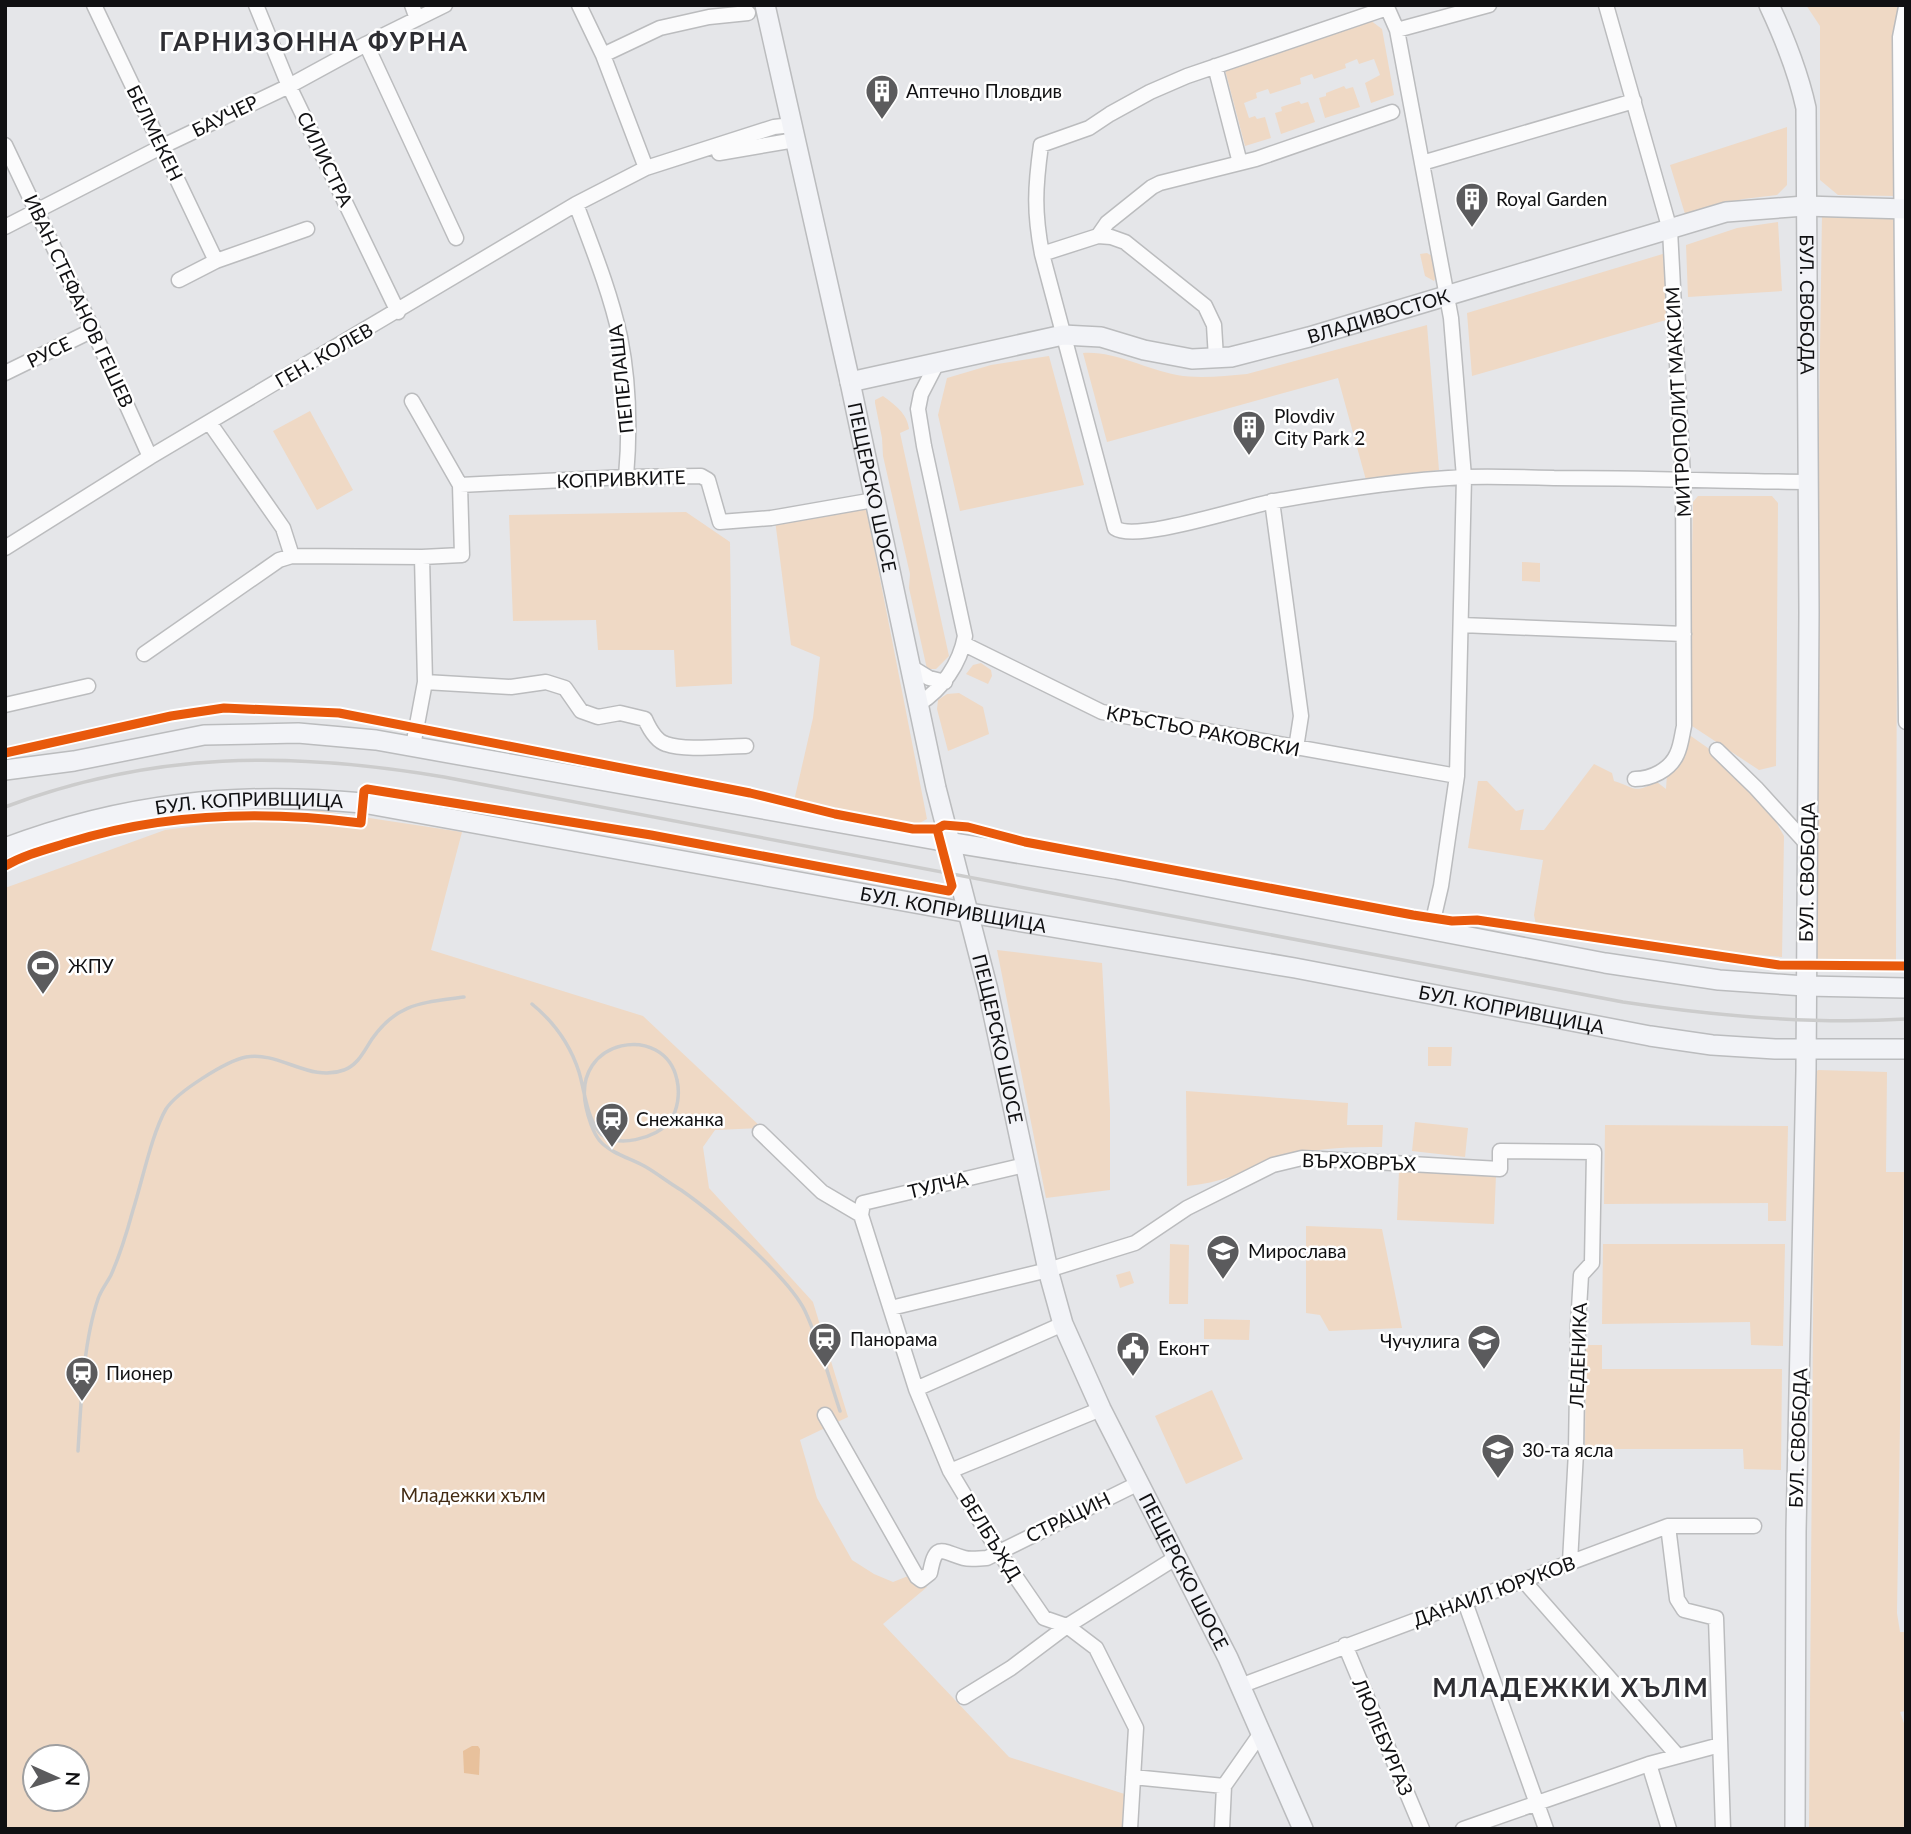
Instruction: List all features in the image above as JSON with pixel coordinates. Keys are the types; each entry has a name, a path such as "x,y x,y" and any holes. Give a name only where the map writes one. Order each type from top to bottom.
{"main road":[{"name":"БУЛ. СВОБОДА","path":"1769,5 1799,77 1806,108 1806,1050 1796,1531 1795,1829"},
{"name":"ПЕЩЕРСКО ШОСЕ","path":"756,9 793,132 850,382 948,842 970,913 1048,1270 1063,1324 1101,1409 1240,1686 1303,1829"},
{"name":"ВЛАДИВОСТОК","path":"850,382 1063,335 1101,337 1144,350 1192,359 1231,357 1309,337 1726,212 1805,206 1903,209"},
{"path":"5,777 204,735 298,733 376,740 948,842 1116,869 1670,973 1719,980 1805,986 1906,988"},
{"path":"5,770 74,761"},
{"name":"БУЛ. КОПРИВЩИЦА","path":"5,848 94,819 142,809 232,799 295,797 394,808 970,913 1294,968 1650,1036 1712,1045 1806,1050 1906,1049"}],"street":[{"name":"БЕЛМЕКЕН","path":"94,5 216,261"},
{"name":"СИЛИСТРА","path":"256,5 289,86 398,312"},
{"name":"БАУЧЕР","path":"5,227 161,147 289,86 366,44 415,12 445,5"},
{"path":"579,5 603,55 646,168"},
{"path":"1397,30 1489,5"},
{"name":"МИТРОПОЛИТ МАКСИМ","path":"1606,5 1671,230 1683,478 1684,726 1677,755 1668,765 1649,779 1635,779"},
{"path":"1431,929 1441,886 1457,776 1464,477 1451,318 1397,30 1387,7 1215,66 1150,92 1089,128 1041,145 1035,186 1035,220 1115,528 1119,531 1133,533 1272,501 1354,488 1464,477 1683,478 1808,482"},
{"path":"1906,7 1899,37 1903,209 1906,722"},
{"path":"603,55 660,28 756,9"},
{"path":"366,44 456,238"},
{"path":"1215,66 1240,163"},
{"path":"1422,163 1634,101"},
{"path":"1098,236 1107,223 1152,187 1256,159 1392,112"},
{"name":"ГЕН. КОЛЕВ","path":"5,548 150,457 576,204 646,168 774,127 793,132"},
{"name":"ИВАН СТЕФАНОВ ГЕШЕВ","path":"5,145 150,457"},
{"name":"ПЕПЕЛАША","path":"576,204 611,302 620,339 629,436 626,477"},
{"path":"179,279 216,261 307,229"},
{"path":"1042,254 1098,236 1125,242 1205,306 1214,325 1216,358"},
{"name":"РУСЕ","path":"5,373 93,330"},
{"path":"919,704 932,695 938,685 945,682 962,651 965,636 923,446 918,409 921,394 937,363"},
{"path":"144,654 279,560 292,556 462,555 460,485 412,401"},
{"path":"209,422 283,528 292,556"},
{"name":"КОПРИВКИТЕ","path":"460,485 701,476 708,480 720,523 771,518 874,500"},
{"path":"1272,501 1301,716 1296,748"},
{"path":"413,746 425,682 422,557"},
{"path":"1461,625 1684,634"},
{"name":"КРЪСТЬО РАКОВСКИ","path":"964,644 1102,712 1457,776"},
{"path":"911,667 929,678 945,682"},
{"path":"425,682 511,687 546,682 565,688 581,711 598,717 620,713 645,719 652,732 664,744 685,747 746,746"},
{"path":"5,705 88,686"},
{"path":"1717,750 1807,844"},
{"path":"760,1132 822,1192 861,1215"},
{"name":"ВЪРХОВРЪХ","path":"1048,1270 1135,1243 1188,1208 1273,1165 1302,1158 1500,1169 1500,1150 1594,1152"},
{"name":"ЛЕДЕНИКА","path":"1570,1562 1576,1452 1578,1325 1581,1275 1592,1263 1594,1152"},
{"name":"ТУЛЧА","path":"861,1215 863,1203 1025,1165"},
{"name":"ВЕЛБЪЖД","path":"861,1215 916,1390 950,1471 998,1551 1044,1618 1068,1626 1096,1648 1136,1728 1130,1829"},
{"path":"891,1308 1048,1270"},
{"path":"916,1390 1063,1324"},
{"path":"950,1471 1101,1409"},
{"path":"825,1415 916,1577 921,1580 930,1573 937,1552 944,1550 967,1559 987,1558 998,1551"},
{"name":"СТРАЦИН","path":"998,1551 1139,1483"},
{"path":"1668,1526 1677,1599 1684,1610 1716,1618 1723,1829"},
{"name":"ДАНАИЛ ЮРУКОВ","path":"1240,1686 1668,1526 1754,1526"},
{"path":"964,1697 1011,1668 1068,1626 1177,1557"},
{"path":"1523,1580 1676,1755"},
{"path":"1465,1602 1546,1829"},
{"name":"ЛЮЛЕБУРГАЗ","path":"1345,1646 1422,1829"},
{"path":"1222,1829 1224,1786 1261,1733"},
{"path":"1463,1829 1649,1763 1720,1745"},
{"path":"1649,1763 1670,1829"},
{"path":"1133,1777 1224,1786"}],"green space":[{"path":"1806,5 1906,5 1895,196 1838,195 1820,180 1820,26"},
{"path":"1370,20 1382,29 1394,95 1371,103 1365,83 1380,75 1374,59 1359,64 1357,59 1345,64 1346,68 1314,79 1312,74 1300,78 1301,84 1270,94 1268,89 1256,93 1257,98 1244,103 1249,118 1265,117 1271,138 1245,146 1225,70"},
{"path":"1344,86 1346,89 1353,87 1360,107 1325,118 1319,98"},
{"path":"1299,101 1301,104 1308,102 1315,122 1281,134 1275,113 1282,111 1281,107"},
{"path":"1787,127 1787,185 1777,195 1743,199 1685,214 1670,165"},
{"path":"1822,214 1898,215 1896,961 1811,964"},
{"path":"1778,222 1782,291 1688,297 1686,245 1737,228"},
{"path":"1427,253 1432,256 1436,277 1434,281 1425,276 1420,254"},
{"path":"1666,253 1666,320 1472,376 1467,313"},
{"path":"1427,325 1439,470 1366,480 1338,378 1107,442 1083,353 1107,355 1177,375 1229,376 1247,374"},
{"path":"1049,356 1084,485 960,511 938,415 947,378 991,365"},
{"path":"883,396 896,406 908,423 909,429 900,433 949,656 936,669 927,669 909,588 910,574 883,456 875,400"},
{"path":"310,411 353,490 317,510 273,431"},
{"path":"1698,496 1772,496 1778,503 1776,766 1759,770 1689,724 1693,502"},
{"path":"866,507 927,819 916,825 794,801 813,718 820,657 791,645 775,520"},
{"path":"686,512 730,542 732,684 676,687 674,650 598,650 596,620 513,621 509,515"},
{"path":"1522,562 1540,563 1540,582 1522,581"},
{"path":"981,663 991,670 992,676 988,684 966,674 973,665"},
{"path":"959,693 983,707 989,734 948,751 937,709 938,700 947,694"},
{"path":"1688,734 1715,753 1767,806 1784,836 1782,957 1669,948 1536,925 1534,915 1543,860 1468,848 1478,781 1487,781 1516,811 1524,809 1520,830 1544,830 1594,764 1612,773 1614,781 1631,788 1643,788 1657,782 1666,789 1667,774"},
{"name":"Младежки хълм","path":"316,810 462,832 431,950 643,1016 762,1128 715,1130 703,1147 709,1188 813,1302 848,1417 800,1440 817,1498 852,1560 893,1582 908,1576 927,1587 883,1624 1009,1757 1137,1798 1135,1829 5,1829 5,888 165,830"},
{"path":"997,950 1102,963 1110,1109 1110,1190 1046,1198"},
{"path":"1428,1047 1452,1047 1451,1066 1428,1066"},
{"path":"1818,1070 1887,1072 1886,1172 1904,1172 1897,1613 1900,1632 1906,1632 1906,1711 1900,1712 1906,1729 1906,1829 1809,1829 1815,1073"},
{"path":"1186,1091 1348,1103 1347,1125 1383,1125 1382,1147 1336,1148 1302,1153 1227,1178 1187,1186"},
{"path":"1415,1122 1468,1128 1465,1157 1412,1151"},
{"path":"1605,1125 1788,1126 1786,1221 1768,1221 1768,1203 1604,1204"},
{"path":"1399,1171 1496,1175 1494,1224 1397,1220"},
{"path":"1306,1226 1382,1229 1402,1328 1329,1331 1320,1315 1306,1313"},
{"path":"1170,1244 1189,1245 1188,1304 1169,1304"},
{"path":"1603,1244 1785,1244 1783,1346 1751,1345 1750,1322 1602,1324"},
{"path":"1130,1271 1134,1283 1120,1288 1116,1275"},
{"path":"1204,1319 1250,1320 1249,1340 1204,1339"},
{"path":"1586,1345 1602,1345 1602,1369 1782,1369 1781,1470 1744,1469 1743,1449 1585,1449"},
{"path":"1212,1390 1243,1459 1186,1484 1155,1416"}],"shaded area":[{"path":"478,1746 480,1749 479,1775 464,1773 463,1751"}],"railway":[{"path":"5,807 114,775 168,766 276,760 387,769 444,777 1623,1002 1764,1018 1835,1021 1906,1019"},
{"path":"78,1451 84,1374 93,1316 99,1296 120,1251 156,1131 166,1109 191,1086 246,1057 271,1058 319,1073 344,1070 357,1061 382,1027 402,1011 424,1003 464,997"},
{"path":"532,1004 554,1026 566,1043 579,1072 585,1095 586,1103 591,1118 599,1132 606,1137 636,1140 656,1132 670,1121 677,1107 678,1090 677,1080 669,1062 656,1050 639,1045 621,1046 605,1053 592,1066 585,1084 586,1107 595,1134 609,1149 646,1167 695,1200 749,1246 783,1281 805,1311 840,1411"}],"cycle path":[{"path":"5,753 171,716 224,708 339,713 750,793 835,814 913,829 937,829 944,825 968,827 1025,842 1413,915 1452,921 1477,920 1779,965 1906,966"},
{"path":"5,866 37,852 106,832 178,820 288,816 361,823 364,791 367,789 651,835 949,891 952,886 937,829"}],"place":[{"name":"Аптечно Пловдив","path":"882,121"},
{"name":"Royal Garden","path":"1472,229"},
{"name":"Plovdiv City Park 2","path":"1249,457"},
{"name":"ЖПУ","path":"43,996"},
{"name":"Снежанка","path":"612,1149"},
{"name":"Мирослава","path":"1223,1281"},
{"name":"Панорама","path":"825,1369"},
{"name":"Чучулига","path":"1484,1371"},
{"name":"Еконт","path":"1133,1378"},
{"name":"Пионер","path":"82,1403"},
{"name":"30-та ясла","path":"1498,1480"}],"district":[{"name":"ГАРНИЗОННА ФУРНА","path":"314,42"},
{"name":"МЛАДЕЖКИ ХЪЛМ","path":"1571,1688"}]}
